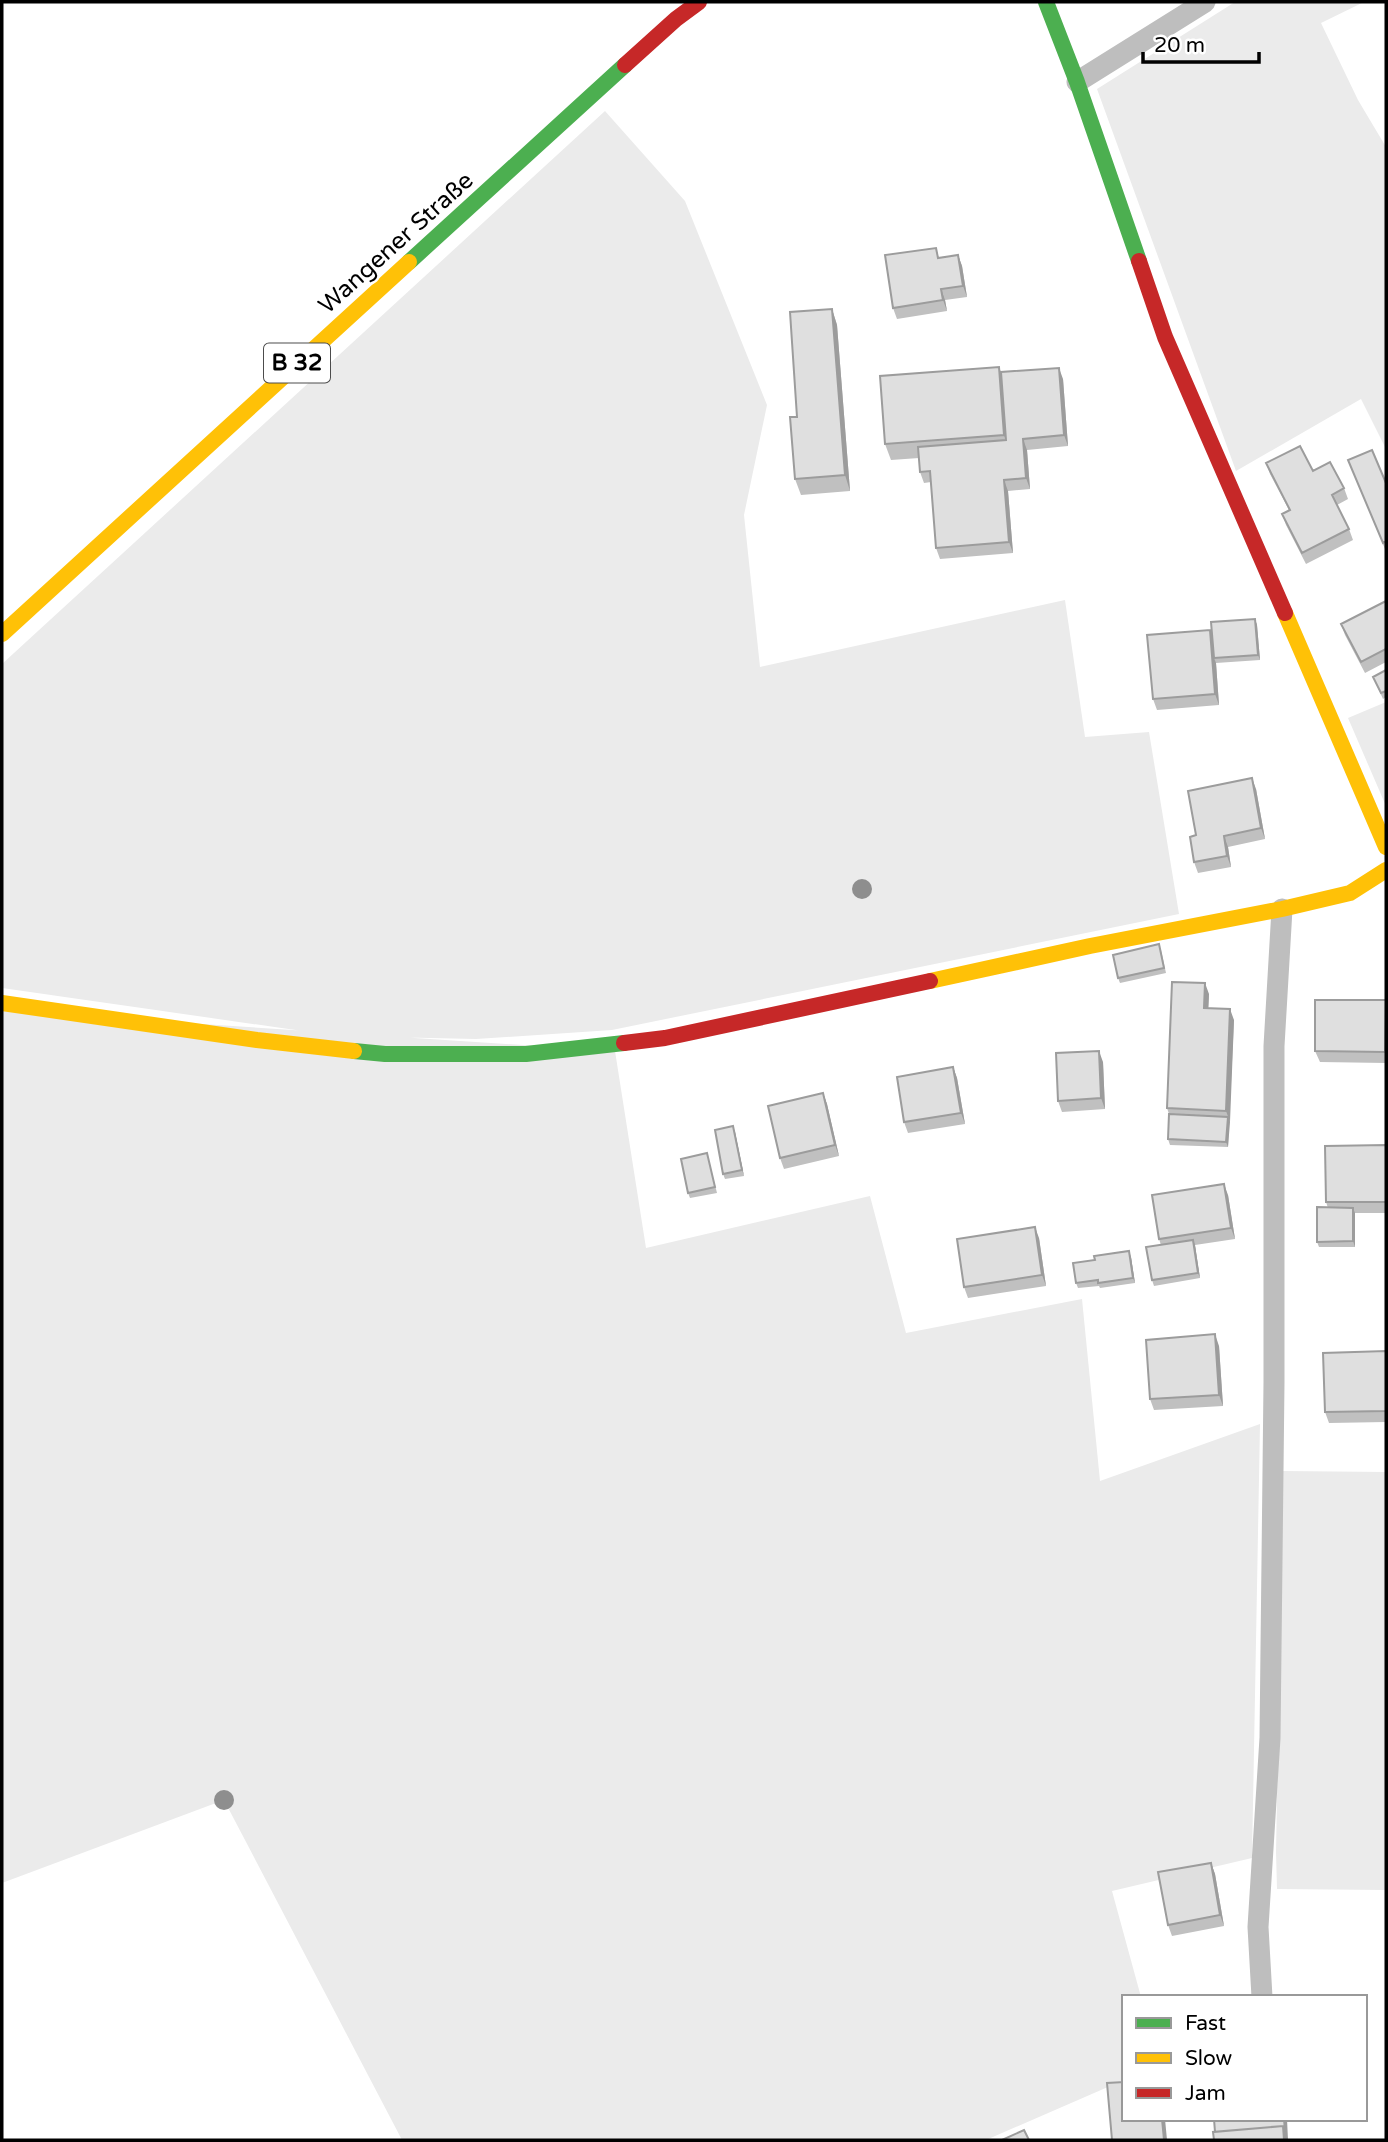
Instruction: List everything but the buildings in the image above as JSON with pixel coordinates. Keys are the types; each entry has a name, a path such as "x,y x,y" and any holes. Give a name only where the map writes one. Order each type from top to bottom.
{"street":[{"name":"Wangener Straße","path":"2,634 573,112 676,19 699,2"},
{"path":"1046,2 1077,82 1165,337 1386,847"},
{"path":"2,1003 257,1040 385,1054 526,1054 664,1038 1090,946 1282,909 1350,893 1386,870"}],"lane":[{"path":"1077,82 1205,2"},
{"path":"1262,1995 1258,1927 1270,1738 1274,1046 1282,909"}],"shaded area":[{"path":"1235,2 1364,2 1321,23 1358,100 1386,147 1386,449 1361,399 1236,471 1097,89"},
{"path":"605,111 685,201 767,405 744,515 760,667 1065,600 1085,737 1149,732 1179,914 612,1030 476,1039 337,1036 2,988 2,664"},
{"path":"1386,702 1386,806 1348,718"},
{"path":"2,1011 615,1051 646,1248 870,1196 906,1333 1082,1299 1100,1481 1260,1424 1252,1858 1112,1891 1140,1995 1122,1995 1122,2081 986,2140 402,2140 224,1800 2,1883"},
{"path":"1283,1471 1386,1472 1386,1890 1277,1889"}],"traffic: fast":[{"path":"1046,2 1077,82 1139,261"},
{"path":"409,262 625,65"},
{"path":"354,1051 385,1054 526,1054 624,1043"}],"traffic: slow":[{"path":"2,634 409,262"},
{"path":"1285,613 1386,847"},
{"path":"930,981 1350,893 1386,870"},
{"path":"2,1003 257,1040 354,1051"}],"traffic: jam":[{"path":"625,65 699,2"},
{"path":"1139,261 1165,337 1285,613"},
{"path":"624,1043 665,1038 930,981"}]}
